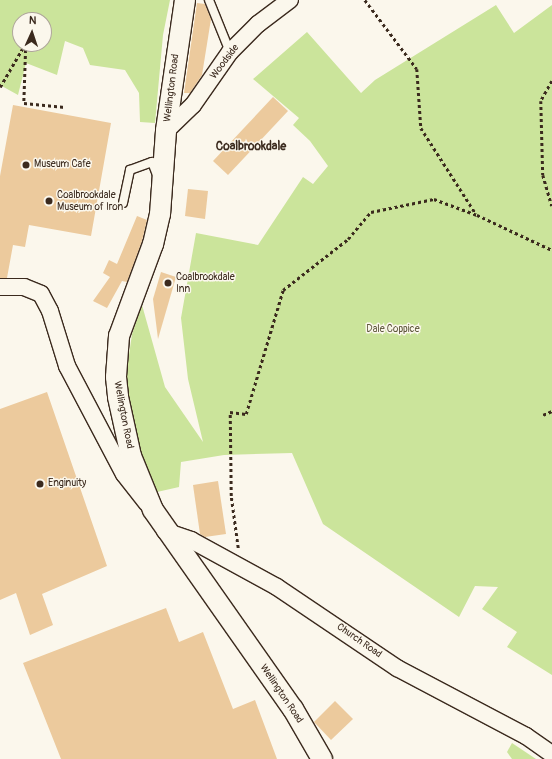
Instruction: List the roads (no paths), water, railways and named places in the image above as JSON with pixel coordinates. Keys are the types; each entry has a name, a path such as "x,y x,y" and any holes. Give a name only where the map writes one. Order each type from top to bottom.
{"street":[{"name":"Wellington Road","path":"185,0 166,131 162,186 153,244 124,316 116,363 123,426 153,510 165,531 293,710 322,759"},
{"name":"Woodside","path":"166,131 193,105 230,52 258,24 290,0"},
{"path":"0,287 24,287 41,294 50,311 67,366 124,474 153,510"},
{"name":"Church Road","path":"165,531 178,533 240,566 313,609 397,668 526,736 552,754"}],"lane":[{"path":"209,0 230,52"},
{"path":"123,203 130,170 152,162 162,186"}],"place":[{"name":"Museum Cafe","path":"26,165"},
{"name":"Coalbrookdale Museum of Iron","path":"49,201"},
{"name":"Coalbrookdale Inn","path":"168,283"},
{"name":"Enginuity","path":"40,484"}],"district":[{"name":"Coalbrookdale","path":"251,147"}],"park label":[{"name":"Dale Coppice","path":"393,330"}]}
